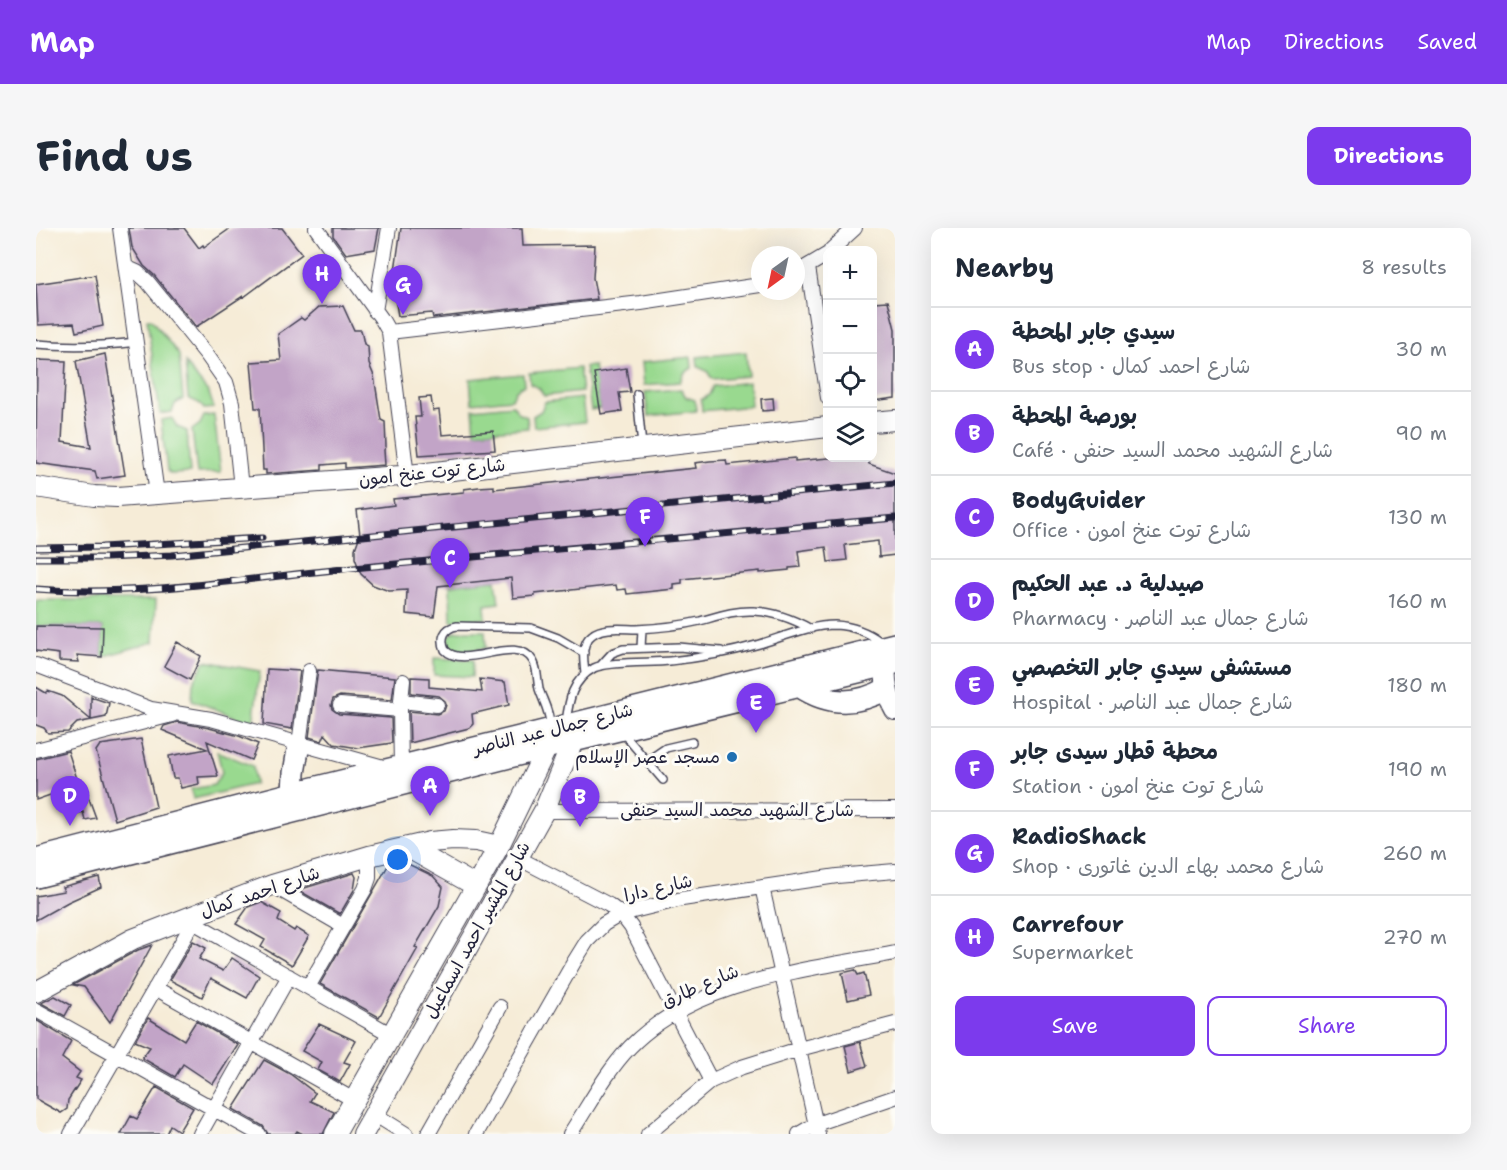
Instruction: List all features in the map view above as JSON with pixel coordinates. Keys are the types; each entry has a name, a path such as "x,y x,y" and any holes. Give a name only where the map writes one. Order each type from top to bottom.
{"main road":[{"path":"877,422 895,420"},
{"name":"شارع توت عنخ امون","path":"36,487 105,497 407,476 823,428"},
{"path":"890,654 886,689 889,701 895,710"},
{"name":"شارع جمال عبد الناصر","path":"36,877 499,761 564,733 621,730 799,686 890,654"},
{"name":"شارع جمال عبد الناصر","path":"36,859 396,768 564,733 890,654"},
{"path":"799,686 822,698 849,702 868,698 886,689"},
{"name":"شارع المشير احمد اسماعيل","path":"363,1134 544,811 564,733"},
{"name":"شارع المشير احمد اسماعيل","path":"335,1134 564,733"},
{"path":"293,793 299,744"},
{"name":"شارع احمد كمال","path":"36,992 133,939 196,918 272,885 369,856 430,842 453,840 499,846"},
{"path":"407,847 476,886"}],"street":[{"path":"120,228 157,494"},
{"path":"316,228 386,324 389,332 407,476"},
{"path":"375,310 389,228"},
{"path":"835,246 855,228"},
{"path":"805,268 823,257"},
{"path":"126,267 137,272 147,281 207,355 225,382 232,403 242,488"},
{"path":"805,285 823,373"},
{"path":"389,332 641,303 751,286"},
{"path":"36,665 151,710 211,719 396,768 403,681"},
{"path":"299,744 309,671"},
{"path":"340,705 437,705"},
{"path":"36,750 176,714"},
{"name":"شارع الشهيد محمد السيد حنفى","path":"544,811 895,810"},
{"path":"308,987 369,878 369,856"},
{"path":"518,858 609,905 621,914 631,927 711,1081"},
{"name":"شارع دارا","path":"476,1134 587,941 604,924 621,914 682,899 895,871"},
{"path":"272,885 343,926"},
{"path":"762,887 817,1129"},
{"path":"71,1134 196,918 289,976 392,1035"},
{"name":"شارع طارق","path":"570,1134 612,1070 630,1048 651,1028 675,1012 745,984 895,952"},
{"path":"200,1134 289,976"},
{"path":"155,988 354,1100"},
{"path":"428,1134 500,1007"},
{"path":"36,1010 259,1134"},
{"path":"648,1134 711,1081 742,1067 799,1049 895,1024"},
{"path":"799,1134 817,1129 895,1096"},
{"path":"374,1114 406,1134"}],"lane":[{"path":"36,344 109,346 137,342"},
{"path":"637,394 642,448"},
{"path":"585,674 584,653 589,638 597,632 681,625 722,614 753,611 783,616 811,629"},
{"path":"601,665 671,661 727,652 834,625 856,628 867,633 890,654"},
{"path":"564,733 550,720 535,665 529,656 514,651 454,656 445,650 442,639 452,627 457,626 531,628 558,638 584,653"},
{"path":"641,648 642,629"},
{"path":"564,733 575,686 585,674 601,665 608,656 617,651 641,648 695,648 727,652"},
{"path":"621,730 663,780"},
{"path":"647,761 666,748 692,742"}],"green space":[{"path":"147,319 151,319 179,355 183,399 175,404 172,412 160,414"},
{"path":"746,352 748,376 712,379 707,371 698,367 697,357"},
{"path":"691,357 692,368 684,373 680,382 644,385 642,362"},
{"path":"185,363 209,393 214,408 204,409 199,403 188,398"},
{"path":"594,366 600,408 591,410 585,367"},
{"path":"579,368 582,392 544,396 539,388 530,384 529,373"},
{"path":"523,374 524,385 516,390 512,399 472,403 470,379"},
{"path":"749,382 751,406 702,411 701,400 709,395 713,386"},
{"path":"681,389 686,397 695,400 696,411 648,416 645,392"},
{"path":"582,398 585,422 534,427 533,416 541,411 545,402"},
{"path":"513,405 518,413 527,417 528,428 475,432 473,409"},
{"path":"214,415 221,472 197,473 192,430 200,424 204,416"},
{"path":"172,418 177,427 187,431 190,473 171,474 167,471 161,420"},
{"path":"496,580 499,603 485,605 486,619 451,621 450,585"},
{"path":"36,600 156,600 154,642 102,657 103,627 36,626"},
{"path":"457,631 485,631 486,648 463,651 453,649 449,646 448,639"},
{"path":"434,658 473,660 472,677 434,675"},
{"path":"205,661 260,671 253,724 192,700 193,683"},
{"path":"217,751 253,766 255,784 193,799 191,789 214,785 222,772"}],"building":[{"path":"129,228 184,228 199,248 203,245 204,247 231,228 282,228 302,254 244,297 196,327 144,266 132,247"},
{"path":"333,228 379,228 375,249 346,254 333,236"},
{"path":"401,228 522,228 523,246 595,245 593,278 597,299 433,318 432,313 398,316 393,285"},
{"path":"95,275 103,326 76,332 74,323 38,325 36,284"},
{"path":"888,301 895,329 895,398 877,400 877,354 877,302"},
{"path":"343,306 354,330 361,330 364,344 368,346 369,364 374,376 381,420 385,422 385,465 345,468 345,463 322,465 322,470 266,474 266,470 263,470 260,408 255,408 251,362 281,360 278,334 301,318 304,320 319,307"},
{"path":"105,354 125,475 97,479 95,471 36,463 37,360 66,361 62,442 91,447 76,361"},
{"path":"626,368 630,392 619,393 622,411 601,414 594,373"},
{"path":"431,397 433,411 439,410 442,435 493,431 495,450 419,455 415,417 421,417 419,398"},
{"path":"773,398 774,410 762,411 761,399"},
{"path":"795,458 795,461 823,459 823,462 869,462 895,473 895,555 879,557 878,541 845,545 847,560 828,562 826,547 798,551 800,567 789,568 789,570 682,579 682,583 674,584 674,589 627,594 626,589 617,590 616,585 513,598 511,578 438,586 434,617 406,614 407,590 389,591 373,585 361,574 355,558 355,549 360,535 357,510 394,505 393,499 464,492 464,489 479,487 494,486 494,489 696,468 695,463 710,461 726,460 727,465"},
{"path":"36,626 103,627 102,657 77,655 79,662 59,661 59,654 36,651"},
{"path":"177,642 201,656 190,680 164,666"},
{"path":"267,669 300,671 292,729 264,724"},
{"path":"318,670 395,677 392,700 340,696 333,699 331,705 332,709 339,714 391,718 392,743 358,748 334,744 325,734 322,741 309,737"},
{"path":"411,677 429,678 429,687 482,692 480,679 505,682 509,705 472,714 473,724 469,728 410,743 409,711 437,714 444,711 446,705 439,696 411,693"},
{"path":"36,687 46,693 48,691 62,696 91,720 91,697 109,703 106,717 77,723 68,732 48,733 44,728 36,725"},
{"path":"177,722 239,736 258,744 251,760 207,741 218,776 198,777 199,784 181,788 178,778 173,778 169,756 207,749 162,730 164,726"},
{"path":"141,739 156,807 115,820 96,751 100,745"},
{"path":"68,751 79,785 36,800 36,759"},
{"path":"84,785 96,818 85,820 83,812 78,813 71,788"},
{"path":"402,861 433,876 443,887 439,906 379,1017 320,984 389,864"},
{"path":"354,873 356,877 354,890 340,914 298,890"},
{"path":"99,877 101,887 36,920 36,896 64,891 62,887"},
{"path":"261,902 281,913 278,921 294,931 296,928 309,936 292,965 261,947 265,940 236,924 248,907"},
{"path":"193,941 206,948 199,959 223,971 232,958 259,976 247,998 211,978 202,997 170,980"},
{"path":"152,945 110,1022 84,987 73,985 138,950"},
{"path":"855,970 858,975 864,973 869,995 848,1000 842,973"},
{"path":"55,996 71,1005 65,1016 41,1003"},
{"path":"148,1018 184,1040 196,1021 238,1045 213,1084 183,1064 175,1077 142,1058 150,1047 135,1041"},
{"path":"36,1020 71,1041 62,1058 80,1072 76,1078 81,1080 68,1100 67,1109 61,1113 36,1099"},
{"path":"319,1024 356,1041 344,1062 350,1064 340,1082 318,1070 322,1062 302,1051"},
{"path":"860,1042 867,1066 851,1071 845,1046"},
{"path":"264,1060 290,1074 315,1093 310,1101 334,1112 323,1134 303,1134 297,1131 295,1134 268,1134 263,1126 233,1109"},
{"path":"156,1087 193,1108 179,1131 170,1125 166,1134 121,1134 131,1116 137,1119"}],"railway":[{"path":"36,558 172,555 895,483"},
{"path":"36,589 76,591 155,589 353,568 895,518"},
{"path":"36,548 102,547 262,538"}],"place":[{"name":"Carrefour","path":"322,304"},
{"name":"RadioShack","path":"403,315"},
{"name":"محطة قطار سيدى جابر","path":"645,547"},
{"name":"BodyGuider","path":"450,588"},
{"name":"مستشفى سيدي جابر التخصصي","path":"756,733"},
{"name":"مسجد عصر الإسلام","path":"732,757"},
{"name":"سيدي جابر المحطة","path":"430,816"},
{"name":"صيدلية د. عبد الحكيم","path":"70,826"},
{"name":"بورصة المحطة","path":"580,827"}]}
